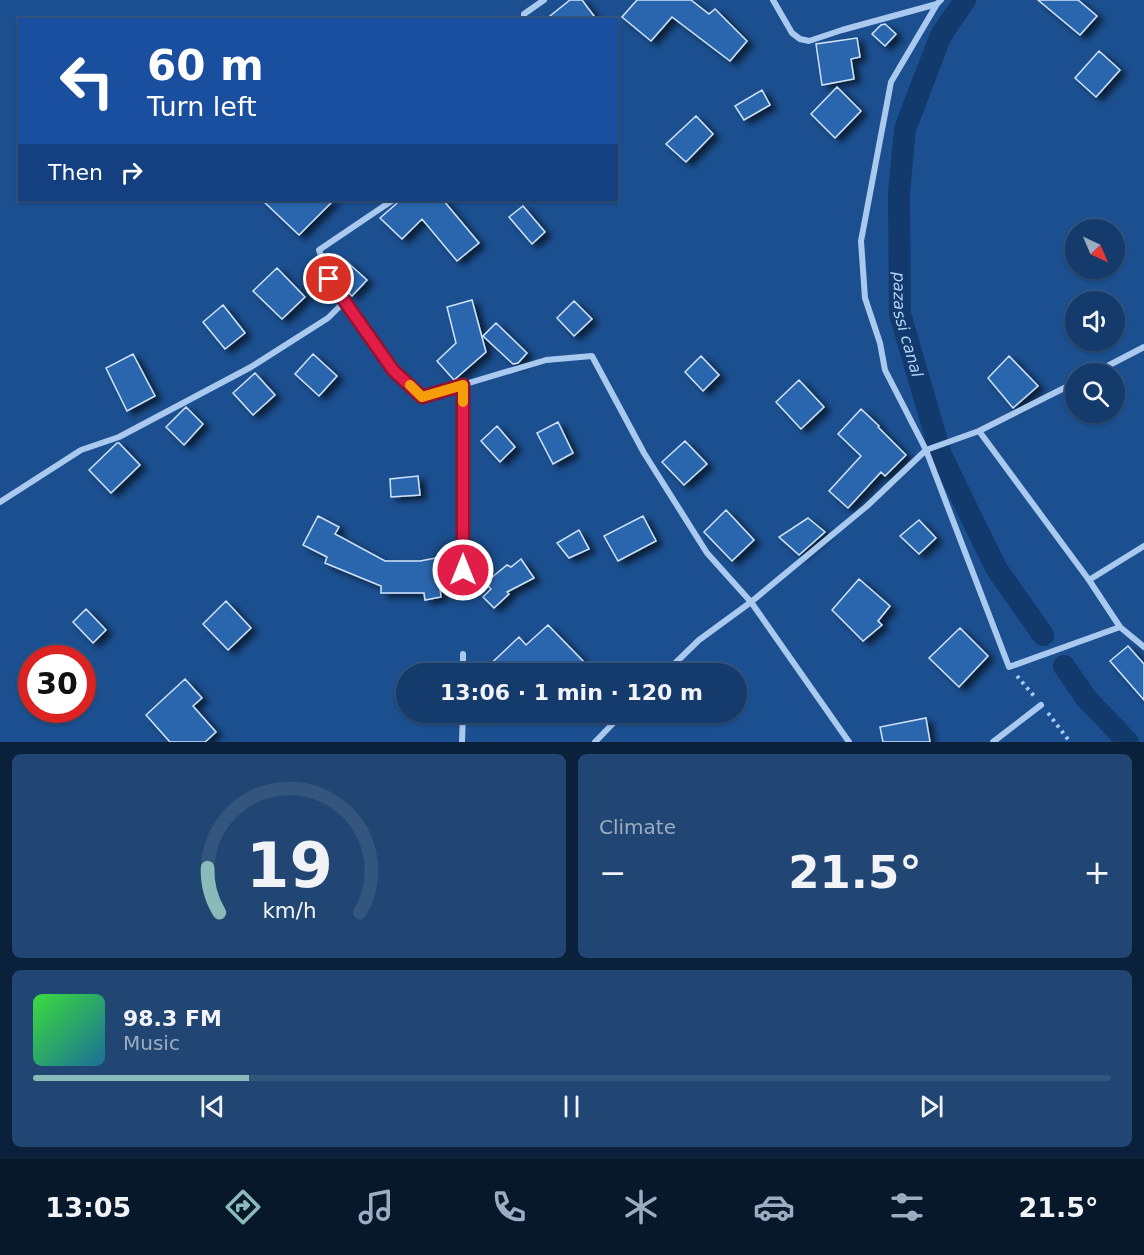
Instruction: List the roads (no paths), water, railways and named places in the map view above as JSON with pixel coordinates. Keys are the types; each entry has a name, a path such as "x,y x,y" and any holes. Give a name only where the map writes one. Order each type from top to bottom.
{"street":[{"path":"524,18 524,14 544,0"},
{"path":"773,0 792,33 800,39 809,41 939,2"},
{"path":"939,2 891,82 861,241 865,298 880,343 885,370 927,450 1009,667 1120,627"},
{"path":"392,201 319,250 329,279 393,370 422,397 546,360 592,356 644,453 706,553 751,602 849,742"},
{"path":"0,502 81,450 119,437 251,366 328,318 344,302"},
{"path":"1113,363 1144,347"},
{"path":"463,385 463,593"},
{"path":"675,663 699,640 751,602 867,506 927,450 979,431 1065,388"},
{"path":"979,431 1089,580 1120,627 1144,647"},
{"path":"1089,580 1144,546"},
{"path":"464,654 464,663"},
{"path":"993,742 1041,705"},
{"path":"462,742 463,723"},
{"path":"595,742 613,723"}],"waterway":[{"name":"pazassi canal","path":"965,0 941,35 905,129 899,193 900,314 941,455 996,568 1043,635"},
{"name":"pazassi canal","path":"1064,666 1086,698 1128,742"}]}
